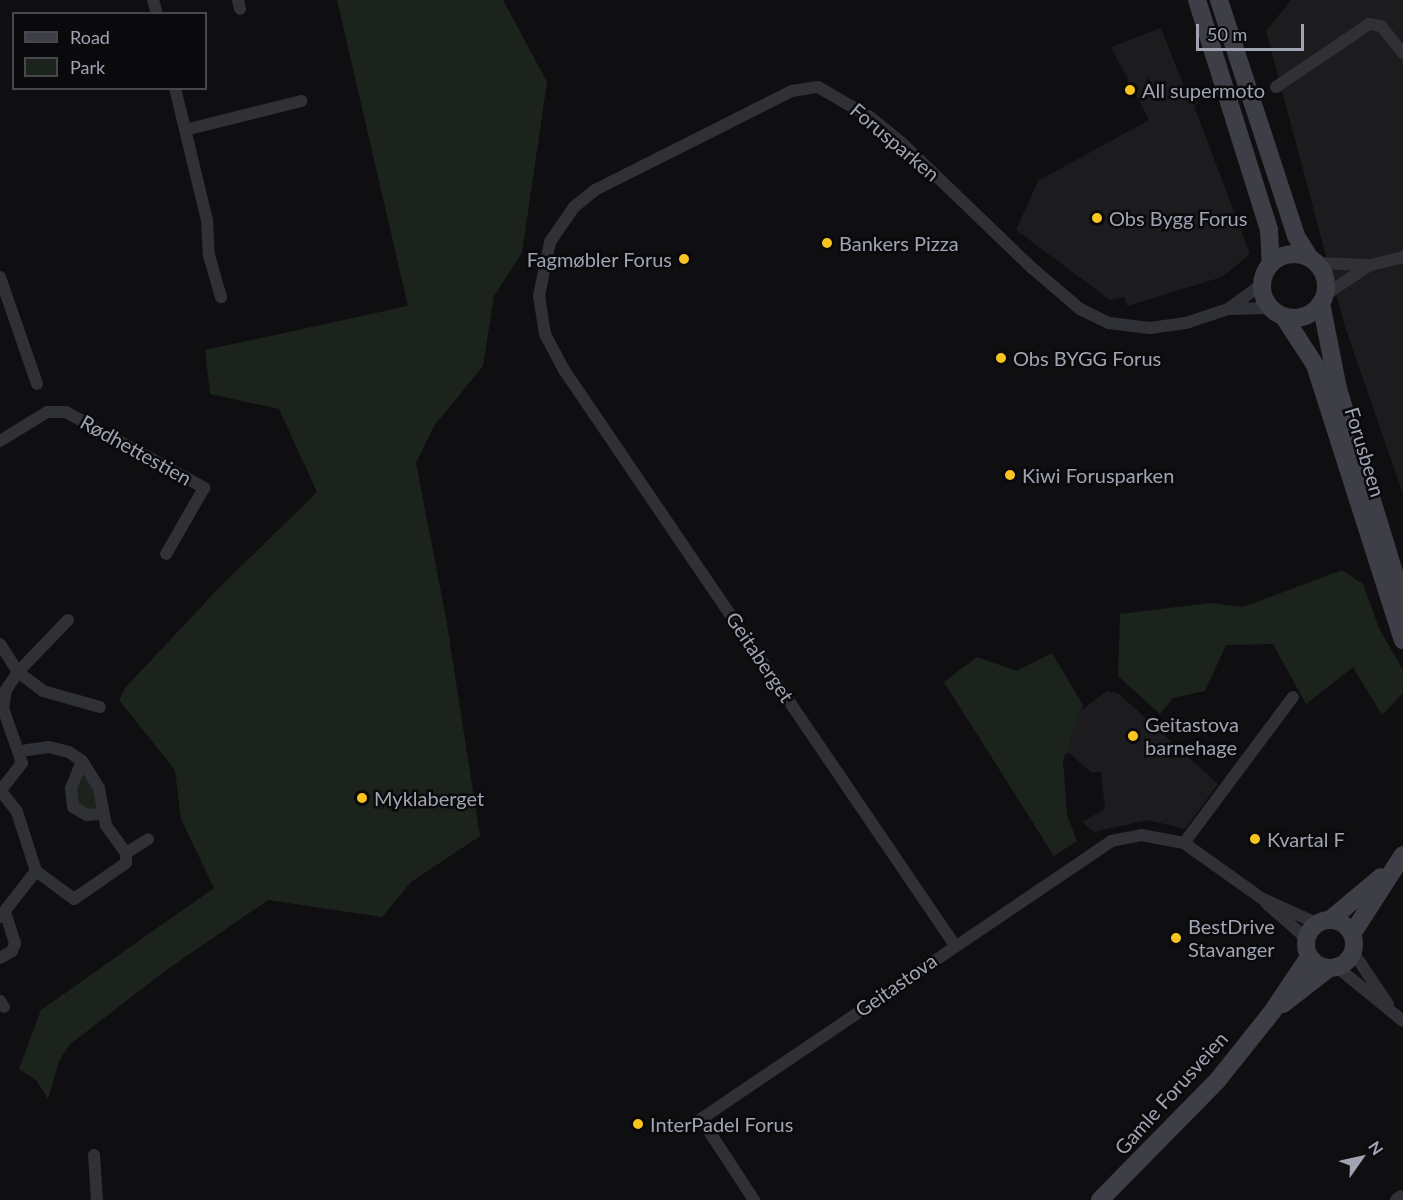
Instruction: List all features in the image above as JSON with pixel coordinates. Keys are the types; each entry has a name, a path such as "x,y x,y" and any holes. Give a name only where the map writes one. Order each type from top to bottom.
{"main road":[{"path":"1197,0 1269,230 1271,263 1261,285 1277,313 1309,315 1323,299 1325,278 1296,236 1219,0"},
{"path":"1271,263 1285,254 1314,260"},
{"name":"Forusbeen","path":"1323,299 1338,389 1403,601"},
{"name":"Forusbeen","path":"1277,313 1315,365 1403,640"},
{"name":"Gamle Forusveien","path":"1100,1200 1197,1103 1272,1012 1315,934 1399,860"},
{"name":"Gamle Forusveien","path":"1272,1012 1333,968 1353,943 1399,860"},
{"path":"1333,968 1315,934 1340,921 1353,943"}],"street":[{"path":"1276,87 1369,24 1381,26 1403,53"},
{"name":"Forusparken","path":"564,370 545,334 539,279 550,242 574,207 595,190 792,91 808,86 832,93 903,144 1032,268 1080,309 1109,322 1150,328 1186,323 1228,309 1261,285"},
{"path":"175,90 221,297"},
{"path":"185,130 301,101"},
{"path":"1314,260 1371,265 1403,257"},
{"path":"1323,299 1371,265"},
{"path":"0,277 37,384"},
{"name":"Forusparken","path":"1228,309 1277,313"},
{"name":"Geitaberget","path":"564,370 954,944"},
{"name":"Rødhettestien","path":"0,441 47,412 66,412 204,488 166,554"},
{"path":"68,620 18,672 6,690 3,708 21,751 22,763 1,790 17,812 36,871 74,899 121,869 126,853 148,839"},
{"path":"0,644 18,672 44,691 100,706"},
{"path":"1184,843 1293,697"},
{"path":"21,751 49,747 69,752 82,761 99,788 103,814 126,853"},
{"path":"82,761 71,788 74,807 87,815 103,814"},
{"name":"Geitastova","path":"753,1200 701,1119 954,944 1110,841 1141,835 1184,843 1315,934"},
{"path":"0,958 12,951 15,943 2,915 36,871"},
{"name":"Geitastova","path":"1261,898 1315,934"},
{"path":"1353,943 1390,1008"},
{"path":"1333,968 1390,1008 1403,1021"},
{"path":"94,1155 97,1200"}],"shaded area":[{"path":"1291,0 1403,0 1403,494 1345,327 1266,31"},
{"path":"1161,28 1184,87 1189,84 1198,103 1194,106 1250,254 1222,277 1127,306 1124,297 1110,300 1016,230 1038,181 1149,120 1111,47"},
{"path":"1107,691 1118,693 1218,784 1185,829 1148,820 1094,832 1082,822 1105,809 1101,772 1091,772 1069,753 1061,756 1060,726"}],"green space":[{"path":"337,0 503,0 547,82 522,253 494,296 483,366 434,426 416,463 446,618 480,836 411,882 382,917 268,900 165,971 69,1045 59,1061 48,1099 36,1080 19,1069 41,1010 214,888 181,819 175,770 119,700 126,687 217,590 317,492 279,409 210,394 205,350 408,306"},
{"path":"1342,570 1363,584 1379,628 1403,670 1403,693 1382,715 1353,667 1306,704 1273,644 1226,645 1205,691 1173,698 1160,714 1118,676 1120,614 1210,603 1243,607"},
{"path":"1052,653 1083,705 1063,760 1067,815 1077,841 1054,856 944,682 977,657 1017,671"},
{"path":"83,773 92,782 97,807 91,811 77,804 75,787"}],"place":[{"name":"All supermoto","path":"1130,90"},
{"name":"Obs Bygg Forus","path":"1097,218"},
{"name":"Bankers Pizza","path":"827,243"},
{"name":"Fagmøbler Forus","path":"684,259"},
{"name":"Obs BYGG Forus","path":"1001,358"},
{"name":"Kiwi Forusparken","path":"1010,475"},
{"name":"Geitastova barnehage","path":"1133,736"},
{"name":"Myklaberget","path":"362,798"},
{"name":"Kvartal F","path":"1255,839"},
{"name":"BestDrive Stavanger","path":"1176,938"},
{"name":"InterPadel Forus","path":"638,1124"}]}
